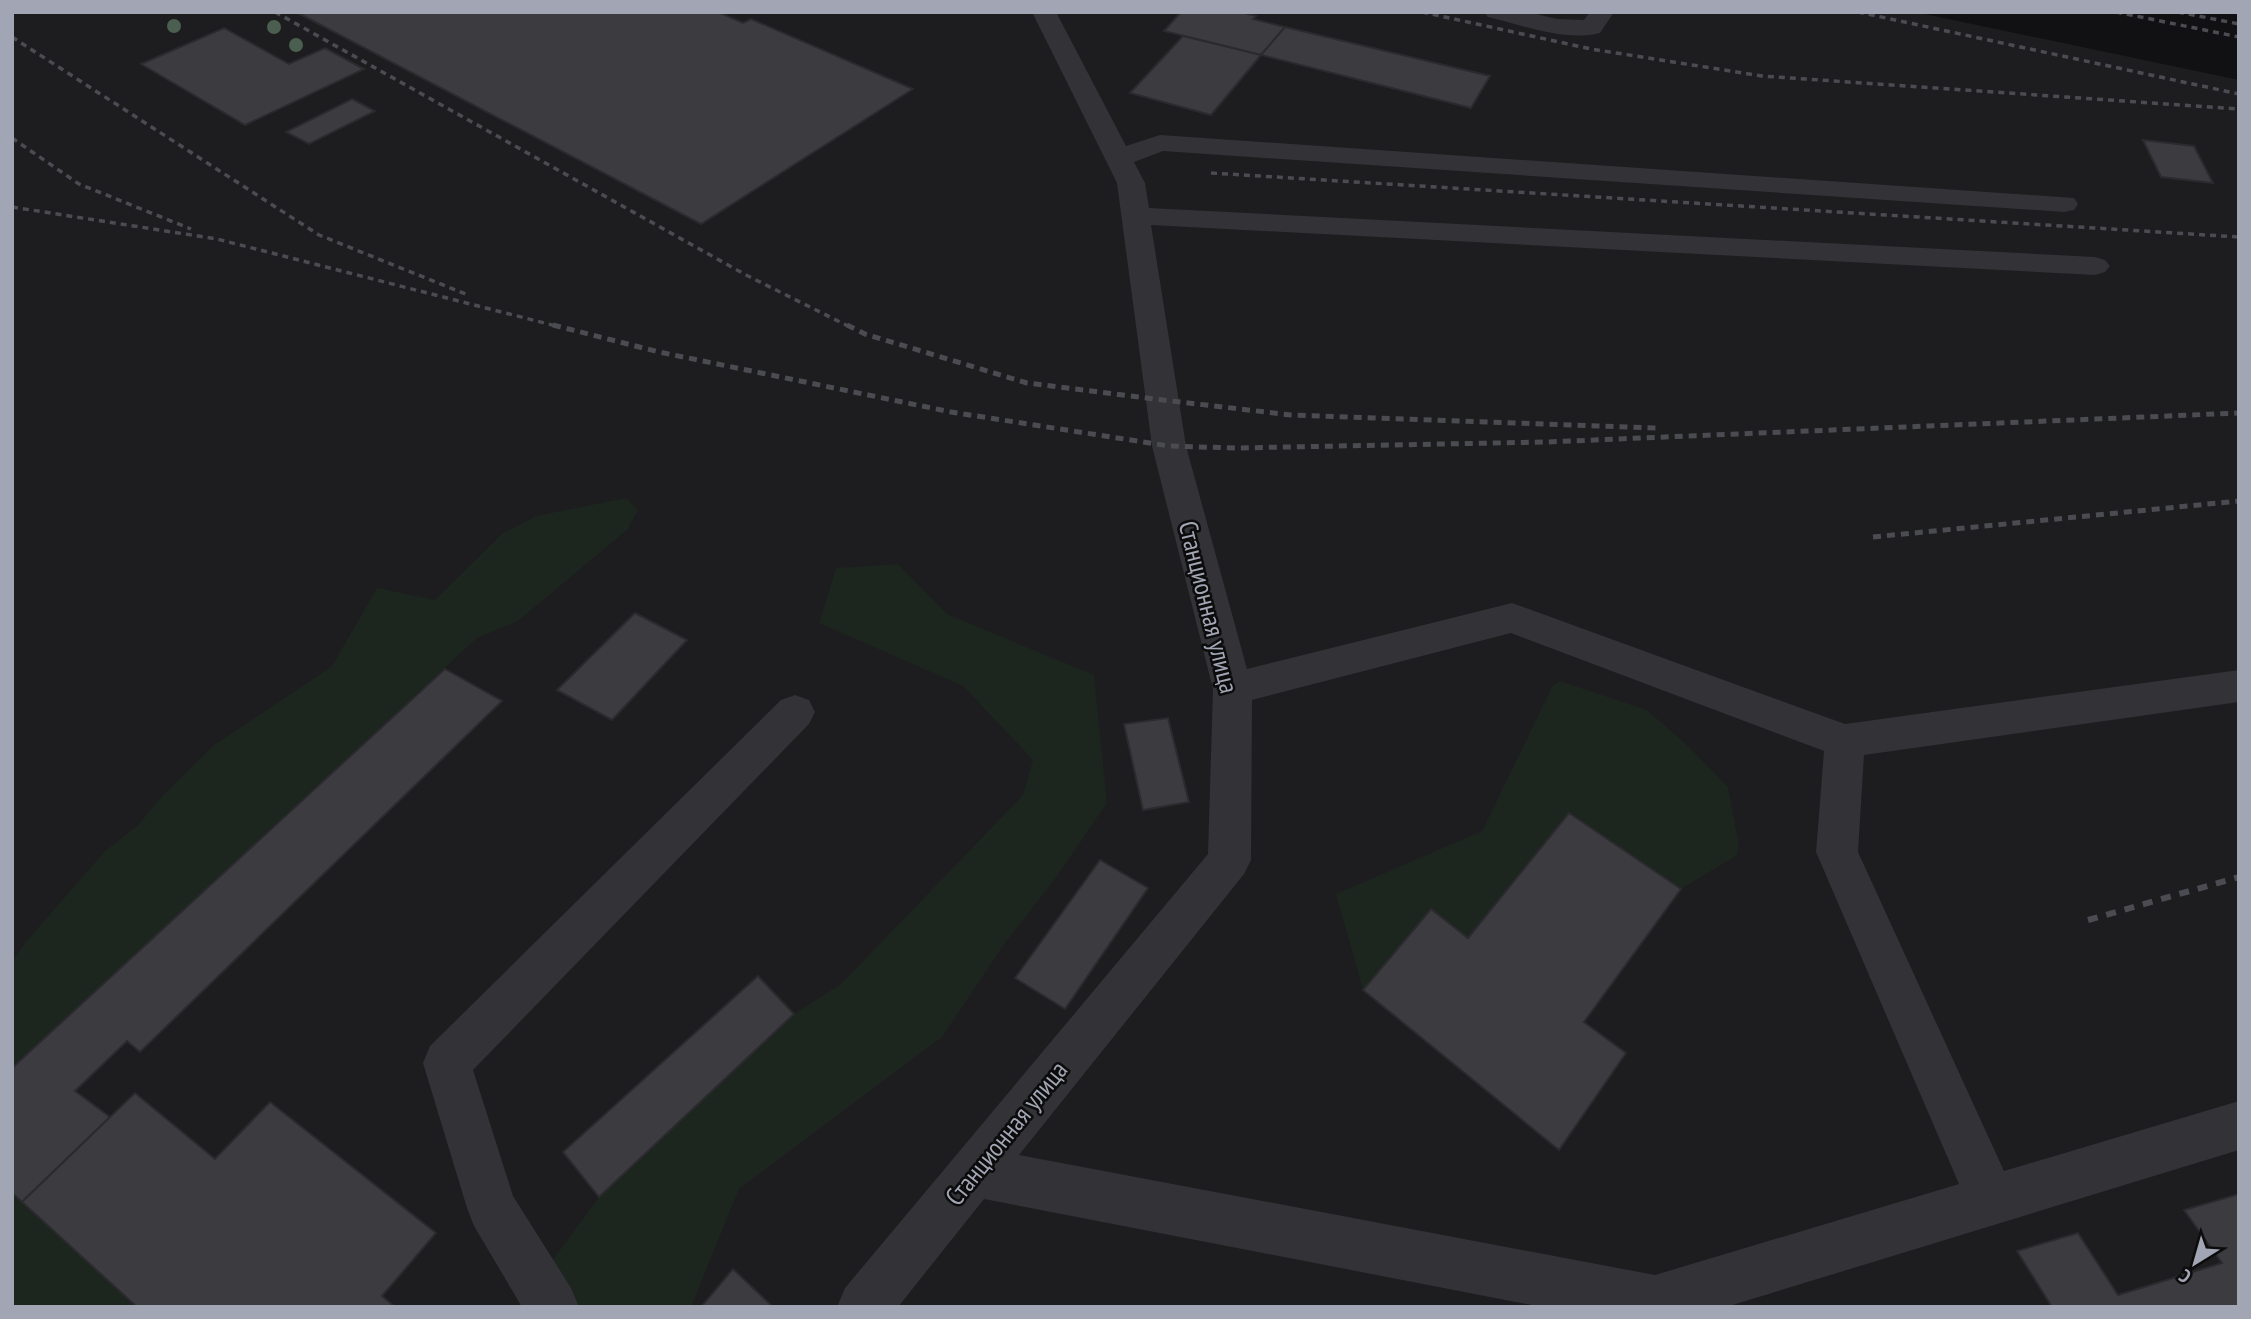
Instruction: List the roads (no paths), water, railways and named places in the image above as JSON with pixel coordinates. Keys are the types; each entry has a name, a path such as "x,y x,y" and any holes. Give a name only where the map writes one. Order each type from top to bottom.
{"street":[{"name":"Станционная улица","path":"864,1307 1229,860 1233,689 1169,446 1131,183 1044,12"},
{"path":"1496,12 1557,26 1591,28 1602,12"},
{"path":"1119,158 1160,143 2064,204"},
{"path":"1136,216 2095,266"},
{"path":"1233,689 1512,618 1846,741 2239,686"},
{"path":"552,1307 492,1208 447,1063 794,712"},
{"path":"1846,741 1837,852 1991,1200"},
{"path":"974,1172 1655,1302 2239,1125"}],"railway":[{"path":"275,12 746,275 850,327"},
{"path":"1422,12 1591,49 1762,76 2239,109"},
{"path":"1858,12 2239,94"},
{"path":"2116,12 2239,37"},
{"path":"2178,12 2239,24"},
{"path":"12,37 319,235 468,295"},
{"path":"12,138 79,184 191,229"},
{"path":"1211,173 2239,237"},
{"path":"12,207 217,239 560,327"},
{"path":"553,325 659,352 951,412 1169,446 1236,448 1546,442 2239,413"},
{"path":"847,325 865,334 1027,383 1291,415 1656,428"},
{"path":"1873,537 2239,501"},
{"path":"2088,920 2239,877"}]}
